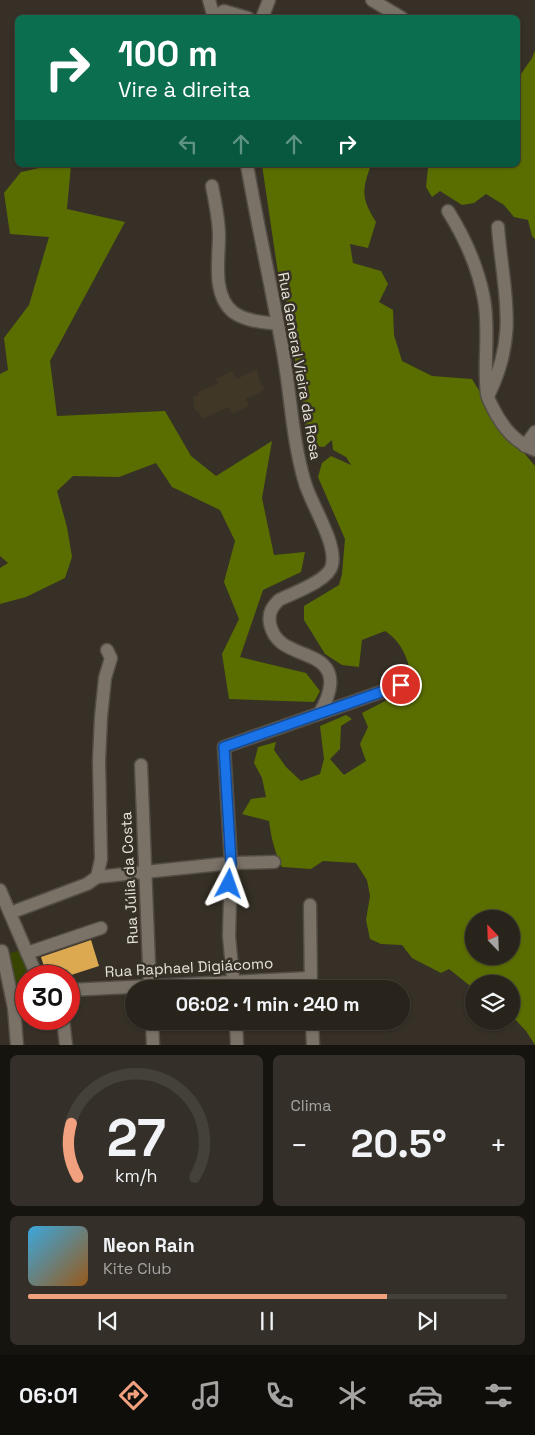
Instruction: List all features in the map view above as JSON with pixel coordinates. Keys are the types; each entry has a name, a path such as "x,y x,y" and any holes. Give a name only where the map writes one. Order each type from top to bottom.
{"street":[{"path":"210,0 214,15"},
{"path":"263,15 269,0"},
{"path":"372,0 397,15"},
{"path":"217,15 224,11 238,15"},
{"name":"Rua General Vieira da Rosa","path":"247,167 283,352 295,442 309,495 330,544 333,556 332,568 326,575 279,600 273,606 269,615 274,634 280,643 314,658 323,665 331,686 329,699 319,714"},
{"path":"212,186 219,235 217,257 221,292 224,301 232,311 243,318 277,324"},
{"path":"448,211 470,252 484,298 487,338 487,397 500,423 512,436 530,448 535,432"},
{"path":"487,397 499,372 508,323 508,301 501,268 498,227"},
{"path":"97,877 101,859 99,769 101,717 106,678 111,658 107,650"},
{"path":"233,980 229,936 231,863 224,747 401,685"},
{"name":"Rua Júlia da Costa","path":"141,765 150,980"},
{"path":"10,912 87,884 97,877 145,874 231,863 274,862"},
{"path":"0,890 32,965"},
{"path":"310,905 311,980"},
{"path":"25,949 101,928"},
{"path":"2,952 11,993 17,1045"},
{"name":"Rua Raphael Digiácomo","path":"80,990 125,988"},
{"path":"11,993 15,993"},
{"path":"64,1030 66,1045"},
{"path":"152,1030 153,1045"},
{"path":"236,1030 237,1045"},
{"path":"313,1030 314,1045"}],"shaded area":[{"path":"257,369 259,379 265,390 246,399 249,406 232,414 229,407 202,419 198,411 195,411 193,397 199,394 198,392 218,383 216,379 232,371 237,379"}],"green space":[{"path":"535,50 535,239 532,236 528,220 514,217 504,205 486,194 474,203 462,205 440,191 432,197 426,187 428,167 520,167 520,73 521,74"},
{"path":"44,167 71,167 67,209 125,222 50,361 57,416 165,411 191,456 216,476 272,441 262,498 274,555 305,552 301,572 263,590 240,657 306,673 320,691 314,702 229,699 222,654 239,619 224,582 235,541 220,510 172,487 156,463 119,477 73,476 57,491 67,527 72,557 65,578 26,597 0,604 0,568 8,563 0,556 0,374 8,370 4,338 29,305 49,237 10,234 4,193 21,172"},
{"path":"262,167 370,167 364,195 376,222 368,248 350,244 353,263 381,271 388,284 379,302 393,310 394,335 402,361 432,376 472,379 483,397 496,427 535,466 535,1045 520,1025 520,975 465,975 465,982 449,969 441,973 412,958 402,945 381,944 370,939 366,920 370,896 367,880 356,863 323,861 311,869 282,867 277,856 269,821 242,814 251,799 266,797 262,778 254,763 258,747 276,742 274,750 286,767 301,781 320,774 324,759 320,726 346,715 352,719 341,726 340,749 330,759 344,775 366,761 360,744 368,727 362,713 414,686 408,662 402,648 385,631 362,640 359,667 342,665 325,654 304,620 304,606 339,585 342,574 345,539 318,477 322,463 331,456 351,465 346,457 333,450 332,440 324,447 311,446 306,438 303,402 291,338 292,319 278,273"},
{"path":"20,950 26,965 15,965 15,979 8,954"}],"building":[{"path":"91,940 99,966 80,972 80,965 44,965 41,957"}],"route":[{"path":"229,884 231,863 224,747 401,685"}]}
